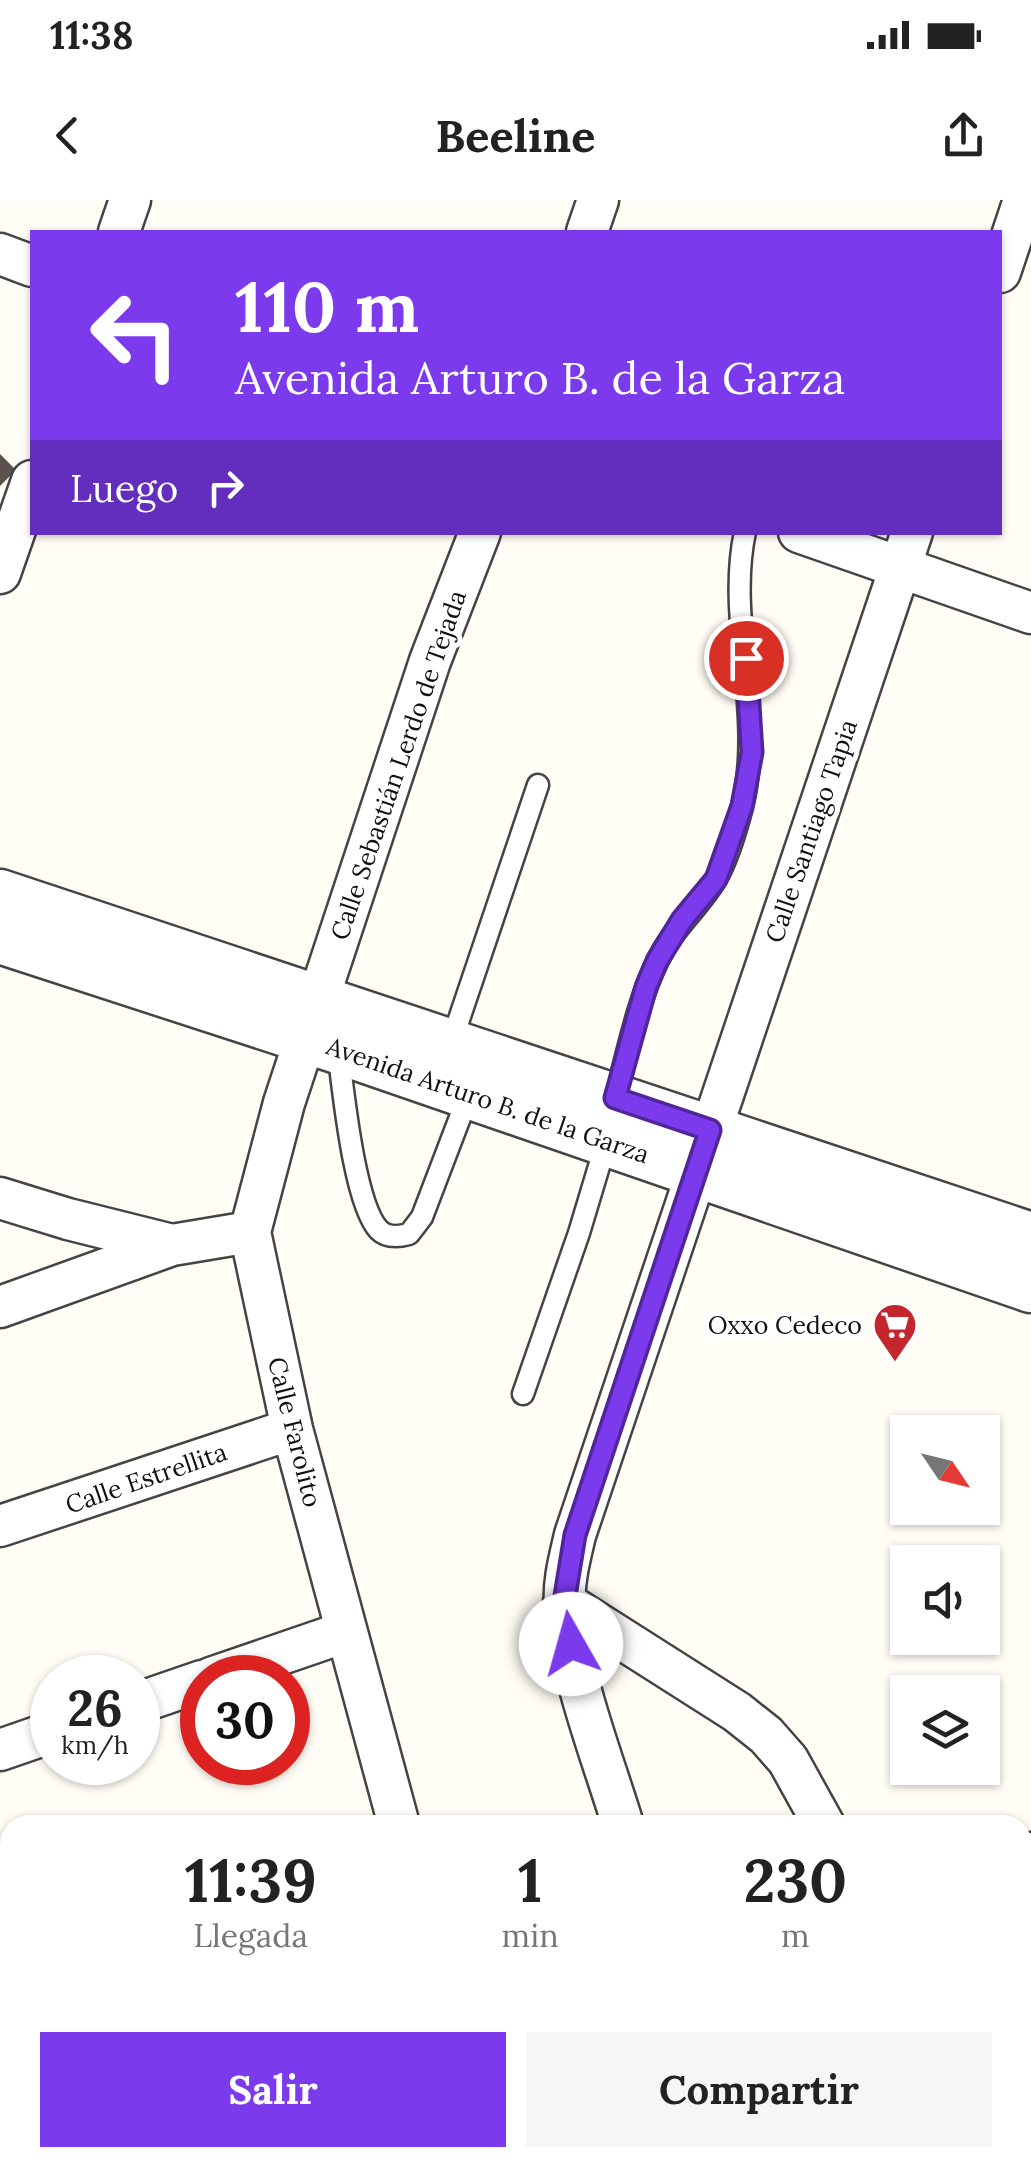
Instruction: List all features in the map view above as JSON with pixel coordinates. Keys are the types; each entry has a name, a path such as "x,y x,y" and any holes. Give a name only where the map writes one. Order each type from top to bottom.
{"street":[{"path":"120,230 130,200"},
{"path":"588,230 598,200"},
{"path":"1002,266 1024,200"},
{"path":"0,254 30,265"},
{"path":"0,573 30,487"},
{"name":"Calle Sebastián Lerdo de Tejada","path":"321,1029 430,660 479,535"},
{"path":"817,535 906,549 1031,613"},
{"name":"Calle Santiago Tapia","path":"564,1602 575,1535 906,549"},
{"name":"Avenida Arturo B. de la Garza","path":"0,895 470,1093 611,1119"},
{"name":"Avenida Arturo B. de la Garza","path":"0,938 321,1029 450,1043 611,1119 703,1151 1031,1287"},
{"name":"Calle Farolito","path":"321,1029 266,1162 250,1232 292,1429 396,1815"},
{"name":"Avenida Arturo B. de la Garza","path":"703,1151 1031,1238"},
{"path":"0,1198 172,1246"},
{"path":"0,1307 172,1246 250,1232"},
{"name":"Calle Estrellita","path":"0,1526 292,1429"},
{"path":"564,1602 580,1686 621,1815"},
{"path":"564,1602 737,1712 766,1735 788,1760 818,1815"},
{"path":"279,1655 346,1632"},
{"path":"0,1750 30,1740"}],"lane":[{"path":"523,1394 579,1234 646,987 682,920 716,879 742,806 752,752 742,602 745,535"},
{"path":"450,1043 538,785"},
{"path":"321,1029 364,1198 377,1228 390,1236 408,1234 422,1218 470,1093"}],"building":[{"path":"0,454 16,470 0,486"}],"place":[{"name":"Oxxo Cedeco","path":"895,1363"}],"route":[{"path":"571,1644 564,1602 575,1535 710,1130 615,1098 657,961 682,920 716,879 742,806 752,752 746,658"}]}
